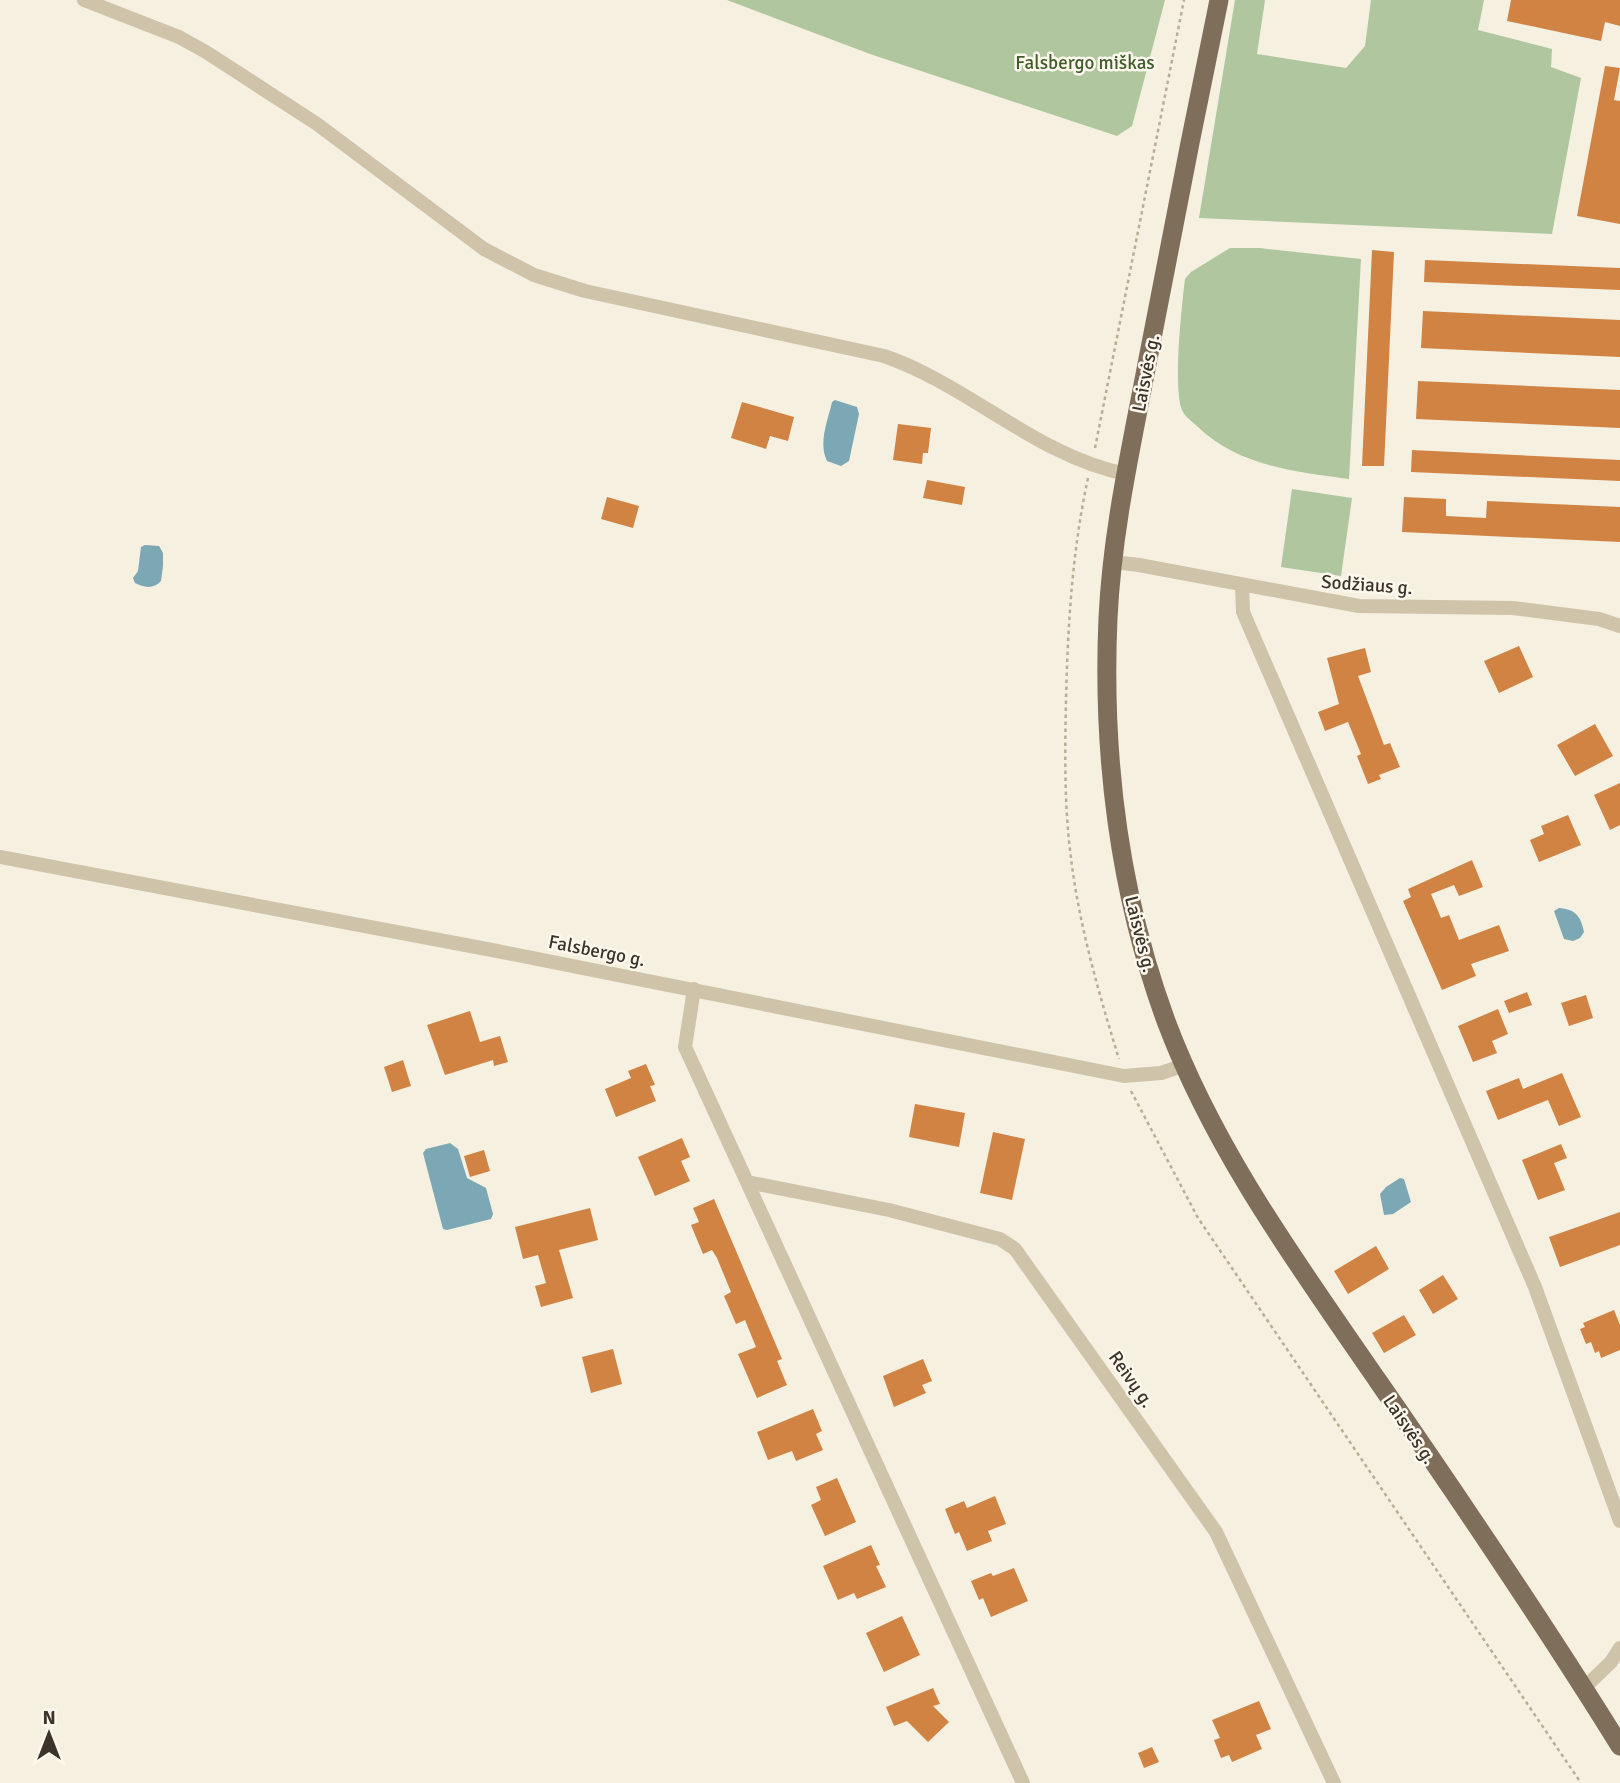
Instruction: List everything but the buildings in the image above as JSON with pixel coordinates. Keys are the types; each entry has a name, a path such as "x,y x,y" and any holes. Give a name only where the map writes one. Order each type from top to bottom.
{"main road":[{"name":"Laisvės g.","path":"1219,0 1126,474 1113,562 1108,615 1107,685 1111,772 1128,884 1151,977 1185,1065 1255,1199 1584,1688 1620,1746"}],"street":[{"path":"84,0 179,37 206,52 317,124 484,249 534,275 585,291 894,360 919,370 1058,450 1091,466 1126,474"},
{"name":"Sodžiaus g.","path":"1113,562 1359,607 1513,608 1599,619 1620,625"},
{"path":"1242,585 1243,612 1535,1287 1620,1521"},
{"name":"Falsbergo g.","path":"0,857 694,989 1124,1076 1161,1073 1185,1065"},
{"path":"694,989 685,1047 1023,1783"},
{"name":"Reivų g.","path":"747,1182 889,1210 1000,1239 1015,1250 1216,1532 1334,1783"},
{"path":"1584,1688 1611,1662 1620,1648"}],"path":[{"path":"1184,0 1079,520 1070,587 1065,739 1067,830 1082,917 1124,1076 1198,1218 1581,1783"}],"green space":[{"name":"Falsbergo miškas","path":"727,0 1165,0 1132,126 1117,136 870,54"},
{"path":"1235,0 1265,0 1257,54 1346,68 1365,46 1371,0 1484,0 1478,30 1552,49 1551,67 1581,78 1552,234 1199,218"},
{"path":"1230,248 1259,248 1361,259 1349,479 1289,470 1250,459 1214,440 1183,412 1178,387 1178,368 1185,279 1191,272"},
{"path":"1292,489 1352,498 1341,576 1281,567"}],"water":[{"path":"835,400 857,407 859,414 849,461 841,466 827,461 823,447 826,424 832,402"},
{"path":"159,546 163,553 163,566 161,581 145,587 135,583 133,578 138,571 141,547"},
{"path":"1559,908 1573,912 1579,918 1584,932 1580,938 1573,941 1564,939 1554,911"},
{"path":"450,1143 458,1149 467,1178 486,1188 493,1214 491,1219 447,1230 443,1229 423,1153 426,1149"},
{"path":"1400,1178 1404,1179 1411,1202 1393,1214 1384,1215 1380,1194"}]}
